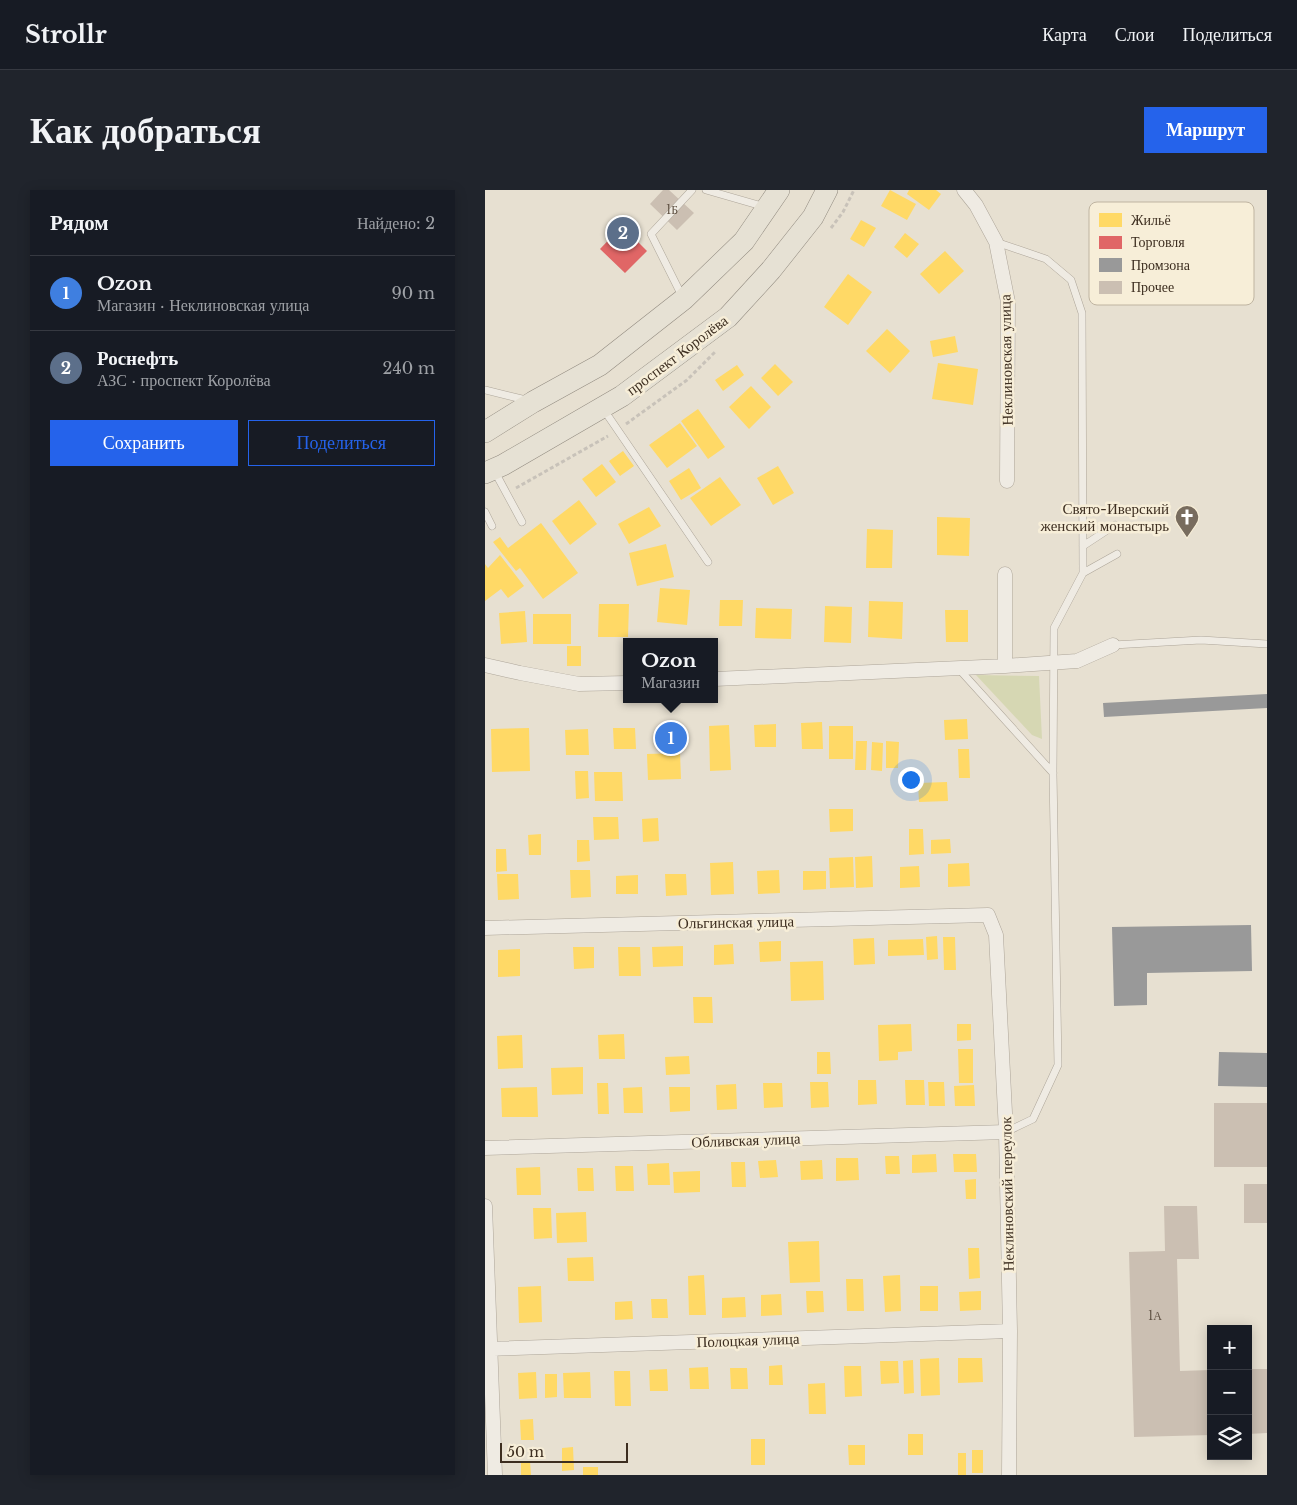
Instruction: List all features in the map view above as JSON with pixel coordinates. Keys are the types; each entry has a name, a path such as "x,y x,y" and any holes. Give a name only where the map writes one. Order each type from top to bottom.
{"main road":[{"path":"485,432 533,402 600,366 684,299 744,241 779,190"},
{"name":"проспект Королёва","path":"489,471 503,465 622,396 729,317 771,270 813,217 827,190"}],"street":[{"name":"Неклиновская улица","path":"964,190 976,205 996,242 1008,302 1007,481"},
{"path":"1005,574 1005,666"},
{"path":"718,679 1077,661 1113,645"},
{"path":"485,664 520,674 579,684 623,683"},
{"name":"Неклиновский переулок","path":"988,915 996,935 1006,1132 1011,1331 1009,1475"},
{"name":"Ольгинская улица","path":"485,928 988,915"},
{"name":"Обливская улица","path":"485,1148 1006,1132"},
{"path":"485,1206 488,1349 495,1475"},
{"name":"Полоцкая улица","path":"488,1349 1011,1331"}],"lane":[{"path":"684,299 651,234 692,190"},
{"path":"706,190 767,208"},
{"path":"996,242 1046,258 1071,280 1082,313 1083,573 1054,628 1053,773 1058,1065 1033,1119 1006,1132"},
{"path":"485,390 533,402"},
{"path":"603,407 708,562"},
{"path":"489,471 522,522"},
{"path":"485,512 491,526"},
{"path":"1083,546 1115,525"},
{"path":"1083,573 1117,554"},
{"path":"1113,645 1201,640 1267,644"},
{"path":"957,667 1053,773"}],"green space":[{"path":"976,675 1039,676 1042,739 1032,735"}],"building: Жильё":[{"path":"890,190 916,204 907,220 881,206"},
{"path":"909,190 936,190 941,194 929,210 907,194"},
{"path":"861,220 876,228 864,247 850,239"},
{"path":"905,233 919,244 907,258 894,247"},
{"path":"945,251 964,271 939,294 920,274"},
{"path":"848,274 872,292 848,325 824,307"},
{"path":"887,329 910,351 890,373 866,351"},
{"path":"955,336 958,352 933,357 930,341"},
{"path":"938,363 978,369 973,405 932,399"},
{"path":"775,364 793,382 778,396 761,378"},
{"path":"737,365 744,375 723,391 715,380"},
{"path":"751,386 771,407 749,429 729,407"},
{"path":"698,409 725,447 708,459 681,421"},
{"path":"680,423 697,446 667,468 649,445"},
{"path":"623,451 634,466 620,476 609,461"},
{"path":"602,464 616,482 596,497 582,479"},
{"path":"778,466 794,493 773,505 757,478"},
{"path":"689,468 701,488 681,500 669,481"},
{"path":"720,477 741,505 711,526 690,498"},
{"path":"579,500 597,524 570,545 552,521"},
{"path":"649,507 661,526 629,544 618,524"},
{"path":"937,517 970,518 969,556 937,555"},
{"path":"541,523 578,573 543,599 520,568 516,571 493,542 500,537 508,548"},
{"path":"867,529 893,530 892,568 866,568"},
{"path":"666,544 674,577 637,586 629,553"},
{"path":"500,555 524,586 508,598 501,589 485,601 485,564 488,568"},
{"path":"660,588 690,590 687,625 657,622"},
{"path":"720,600 743,600 742,626 719,626"},
{"path":"869,601 903,602 902,639 868,637"},
{"path":"599,604 629,604 628,637 598,637"},
{"path":"825,606 852,607 851,643 824,642"},
{"path":"756,608 792,609 791,639 755,638"},
{"path":"945,610 968,610 968,642 946,642"},
{"path":"525,611 527,642 501,644 499,613"},
{"path":"533,614 571,614 571,644 533,644"},
{"path":"567,646 581,646 581,666 567,666"},
{"path":"967,719 968,739 945,740 944,720"},
{"path":"822,722 823,749 802,749 801,723"},
{"path":"776,724 776,747 755,747 754,725"},
{"path":"729,725 731,770 710,771 709,726"},
{"path":"829,726 853,726 853,759 829,759"},
{"path":"529,728 530,771 492,772 491,729"},
{"path":"613,728 635,728 636,749 614,749"},
{"path":"588,729 589,755 566,755 565,730"},
{"path":"856,741 867,741 866,770 855,770"},
{"path":"886,741 899,742 898,768 886,768"},
{"path":"872,742 883,743 882,771 871,770"},
{"path":"958,749 969,749 970,778 959,778"},
{"path":"680,753 681,779 648,780 647,754"},
{"path":"575,771 588,771 589,798 576,799"},
{"path":"594,772 622,772 623,801 595,801"},
{"path":"947,782 948,801 919,802 918,783"},
{"path":"829,809 853,809 853,831 830,832"},
{"path":"593,817 618,817 619,839 594,840"},
{"path":"658,818 659,841 643,842 642,819"},
{"path":"909,829 923,829 924,854 909,855"},
{"path":"541,834 541,855 529,855 528,835"},
{"path":"950,839 951,853 931,854 931,840"},
{"path":"577,840 589,840 590,861 577,862"},
{"path":"496,849 506,849 507,871 496,872"},
{"path":"872,856 873,887 856,888 855,857"},
{"path":"853,857 854,887 830,888 829,858"},
{"path":"733,862 734,894 711,895 710,863"},
{"path":"969,863 970,886 948,887 948,864"},
{"path":"919,866 920,887 900,888 900,867"},
{"path":"570,870 590,870 591,897 571,898"},
{"path":"779,870 780,893 758,894 757,871"},
{"path":"803,871 826,871 826,889 803,890"},
{"path":"497,874 518,874 519,899 498,900"},
{"path":"665,874 686,874 687,895 666,896"},
{"path":"638,875 638,894 616,894 616,876"},
{"path":"937,936 938,959 927,960 926,937"},
{"path":"943,937 955,937 956,970 944,970"},
{"path":"874,938 875,964 854,965 853,939"},
{"path":"923,939 924,955 888,956 888,940"},
{"path":"781,941 781,961 760,962 759,942"},
{"path":"733,944 734,964 714,965 714,945"},
{"path":"683,946 683,966 653,967 652,947"},
{"path":"573,947 594,947 594,968 574,969"},
{"path":"618,947 640,947 641,976 619,976"},
{"path":"520,949 520,976 498,977 498,950"},
{"path":"823,961 824,1000 791,1001 790,962"},
{"path":"693,997 712,997 713,1023 694,1023"},
{"path":"911,1024 912,1051 898,1052 898,1060 879,1061 878,1025"},
{"path":"957,1024 971,1024 971,1040 957,1041"},
{"path":"624,1034 625,1059 599,1059 598,1035"},
{"path":"522,1035 523,1068 498,1069 497,1036"},
{"path":"958,1049 973,1049 973,1083 959,1083"},
{"path":"817,1052 830,1052 831,1074 817,1074"},
{"path":"689,1056 690,1074 666,1075 665,1057"},
{"path":"583,1067 583,1094 552,1095 551,1068"},
{"path":"858,1080 876,1080 877,1104 858,1105"},
{"path":"905,1080 924,1080 925,1105 906,1105"},
{"path":"810,1082 828,1082 829,1107 811,1108"},
{"path":"928,1082 944,1082 945,1106 929,1106"},
{"path":"597,1083 608,1083 609,1114 598,1114"},
{"path":"763,1083 782,1083 783,1107 764,1108"},
{"path":"736,1084 737,1109 717,1110 716,1085"},
{"path":"974,1085 975,1106 955,1106 954,1086"},
{"path":"537,1087 538,1117 502,1117 501,1088"},
{"path":"642,1087 643,1113 624,1113 623,1088"},
{"path":"669,1087 690,1087 690,1111 670,1112"},
{"path":"936,1154 937,1172 912,1173 912,1155"},
{"path":"953,1154 976,1154 977,1172 954,1172"},
{"path":"885,1156 899,1156 900,1174 886,1174"},
{"path":"836,1158 858,1158 859,1180 836,1181"},
{"path":"776,1160 778,1177 760,1178 758,1161"},
{"path":"822,1160 823,1179 801,1180 800,1161"},
{"path":"731,1162 745,1162 746,1187 732,1187"},
{"path":"669,1163 670,1185 648,1185 647,1164"},
{"path":"615,1166 633,1166 634,1191 616,1191"},
{"path":"540,1167 541,1195 517,1195 516,1168"},
{"path":"577,1168 593,1168 594,1191 578,1191"},
{"path":"700,1171 700,1192 674,1193 673,1172"},
{"path":"976,1179 976,1199 966,1199 965,1180"},
{"path":"533,1208 551,1208 552,1238 534,1239"},
{"path":"586,1212 587,1242 557,1243 556,1213"},
{"path":"819,1241 820,1282 790,1283 788,1242"},
{"path":"968,1248 979,1248 980,1278 969,1279"},
{"path":"593,1257 594,1281 568,1281 567,1258"},
{"path":"704,1275 706,1315 689,1315 688,1276"},
{"path":"900,1275 901,1311 885,1312 883,1276"},
{"path":"846,1279 863,1279 864,1311 847,1311"},
{"path":"541,1286 542,1322 519,1323 518,1287"},
{"path":"920,1286 938,1286 938,1311 920,1311"},
{"path":"806,1291 823,1291 824,1312 807,1313"},
{"path":"981,1291 981,1310 960,1311 959,1292"},
{"path":"781,1294 782,1315 761,1316 761,1295"},
{"path":"745,1297 746,1317 722,1318 722,1298"},
{"path":"651,1299 667,1299 668,1318 652,1318"},
{"path":"632,1301 633,1319 615,1320 615,1302"},
{"path":"939,1358 940,1395 921,1396 920,1359"},
{"path":"958,1358 982,1358 983,1382 958,1383"},
{"path":"913,1360 914,1393 904,1394 903,1361"},
{"path":"880,1361 898,1361 899,1383 881,1384"},
{"path":"782,1365 783,1385 769,1385 769,1366"},
{"path":"844,1366 861,1366 862,1396 845,1397"},
{"path":"708,1367 709,1389 690,1389 689,1368"},
{"path":"730,1368 747,1368 748,1389 731,1389"},
{"path":"667,1369 668,1391 650,1391 649,1370"},
{"path":"614,1371 630,1371 631,1406 615,1406"},
{"path":"536,1372 537,1398 519,1399 518,1373"},
{"path":"590,1372 591,1398 564,1398 563,1373"},
{"path":"545,1374 557,1374 557,1397 545,1398"},
{"path":"825,1383 826,1414 809,1414 808,1384"},
{"path":"533,1419 534,1440 521,1440 520,1420"},
{"path":"908,1434 923,1434 923,1455 908,1455"},
{"path":"751,1439 765,1439 765,1465 751,1465"},
{"path":"848,1445 865,1445 865,1465 849,1465"},
{"path":"573,1447 574,1470 562,1471 562,1448"},
{"path":"972,1450 983,1450 983,1473 972,1473"},
{"path":"958,1453 966,1453 966,1475 958,1475"},
{"path":"521,1461 530,1461 531,1475 521,1475"},
{"path":"583,1467 598,1467 598,1475 583,1475"}],"building: Торговля":[{"path":"622,226 647,251 625,273 600,249"},
{"path":"679,727 679,749 661,749 661,728"}],"building: Промзона":[{"path":"1267,694 1267,708 1104,717 1103,703"},
{"path":"1251,925 1252,971 1147,973 1147,1005 1114,1006 1112,927"},
{"path":"1219,1052 1267,1053 1267,1087 1218,1086"}],"building: Прочее":[{"path":"663,190 669,190 694,213 677,230 650,204"},
{"path":"1214,1103 1267,1103 1267,1167 1214,1167"},
{"path":"1244,1184 1267,1184 1267,1223 1244,1223"},
{"path":"1164,1206 1197,1206 1199,1259 1177,1259 1180,1371 1207,1370 1207,1435 1134,1437 1129,1252 1165,1251"},
{"path":"1252,1369 1267,1369 1267,1433 1252,1434"}],"place":[{"name":"Роснефть","path":"623,233"},
{"name":"Свято-Иверский женский монастырь","path":"1187,538"},
{"name":"Ozon","path":"671,738"}]}
